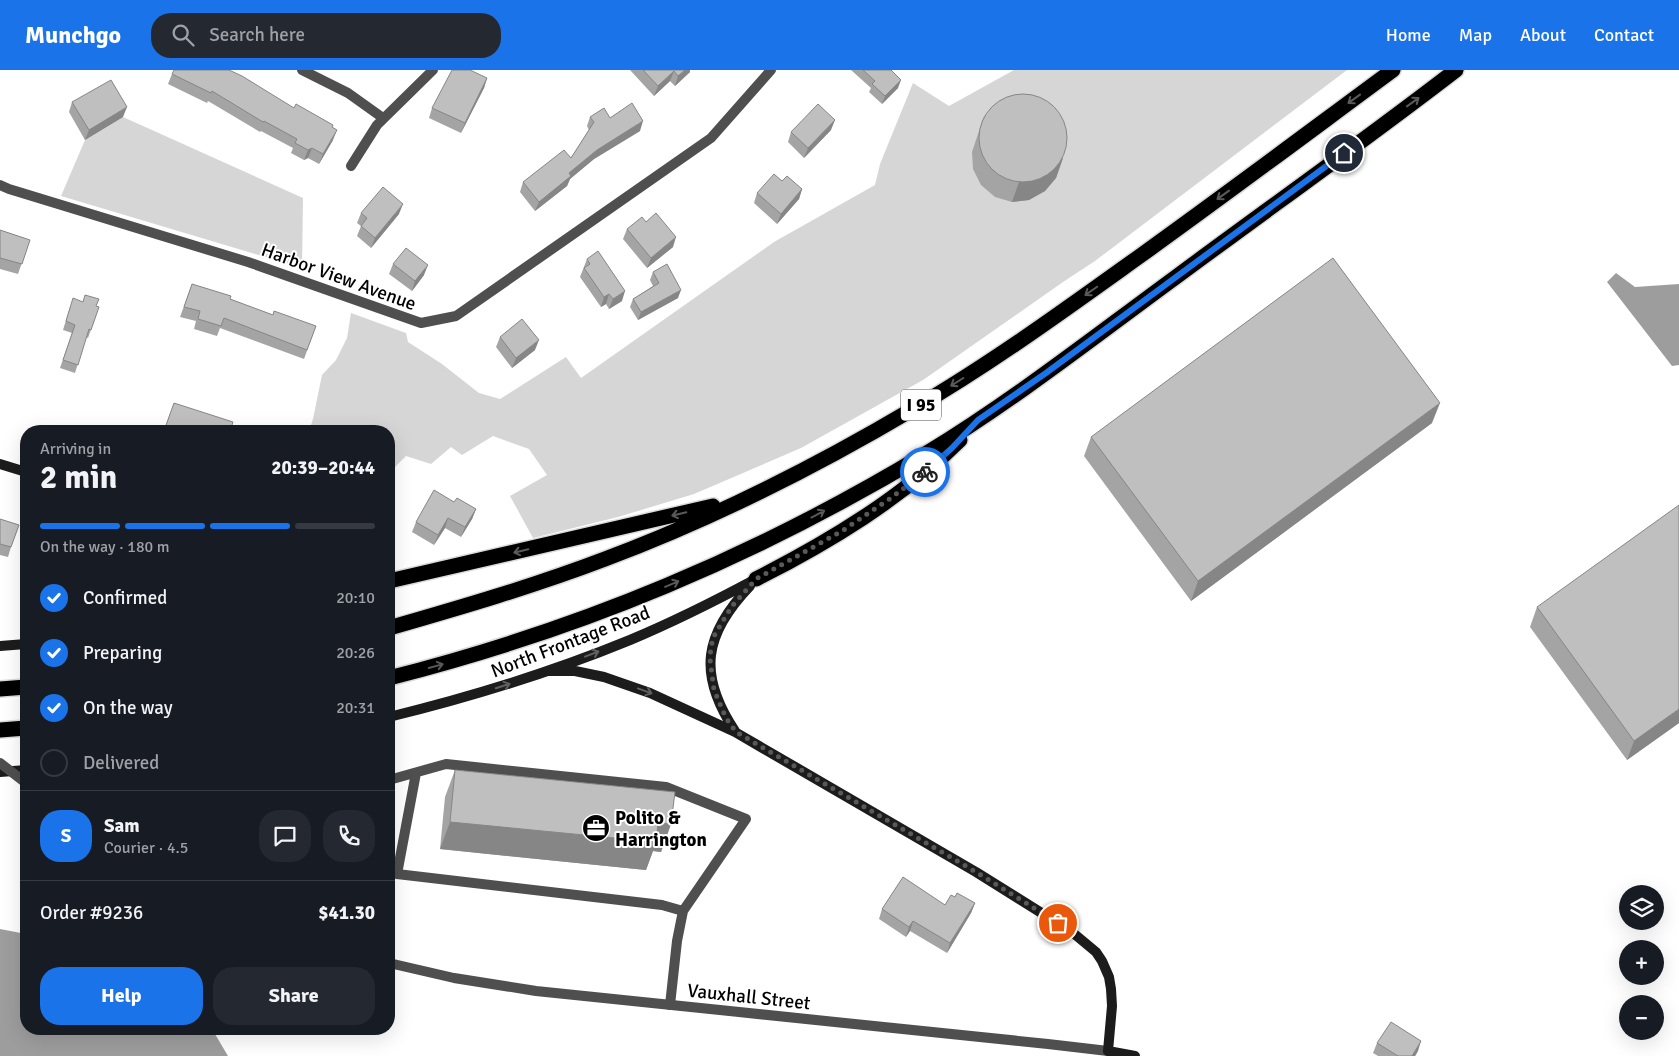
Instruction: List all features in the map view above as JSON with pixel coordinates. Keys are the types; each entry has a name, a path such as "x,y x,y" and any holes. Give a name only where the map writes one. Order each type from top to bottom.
{"highway":[{"name":"I 95","path":"395,626 490,599 586,566 663,536 820,462 868,436 982,367 1098,286 1393,70"},
{"name":"I 95","path":"395,676 470,657 542,634 627,603 752,548 827,510 927,453 1043,375 1456,70"},
{"path":"756,579 834,536 891,498 941,458 978,420"},
{"path":"395,581 743,499"},
{"path":"0,689 20,687"},
{"path":"0,730 20,728"}],"main road":[{"path":"0,464 20,470"},
{"name":"North Frontage Road","path":"395,716 547,671 631,639 756,579"},
{"path":"736,732 726,718 714,690 710,652 718,628 738,599 756,579"},
{"path":"0,646 20,644"},
{"path":"547,671 575,671 604,677 650,693 736,732 976,872 1088,943 1102,961 1110,983 1112,1006 1108,1051"},
{"path":"0,772 20,770"},
{"name":"Vauxhall Street","path":"1108,1051 1135,1056"}],"street":[{"path":"302,70 348,93 383,118"},
{"path":"351,166 370,134 383,118 433,70"},
{"name":"Harbor View Avenue","path":"0,185 248,262 421,323 456,316 711,138 771,70"},
{"path":"0,763 20,778"},
{"path":"395,778 446,764 666,787 746,818 683,911 677,941 670,1005"},
{"path":"395,863 416,772"},
{"path":"395,872 662,905 683,911"},
{"name":"Vauxhall Street","path":"395,964 439,975 567,994 1108,1051"}],"shaded area":[{"path":"1014,70 1347,70 1095,261 923,380 801,448 694,494 618,517 533,538 510,496 547,475 529,449 493,436 462,455 451,447 431,464 406,456 395,467 395,425 311,425 322,375 336,360 347,338 351,313 406,333 408,342 442,364 479,393 500,399 566,357 581,378 774,242 875,185 880,164 913,83 949,106"},
{"path":"123,117 303,198 302,268 61,196 85,140"},
{"path":"1616,273 1635,287 1679,284 1679,365 1672,366 1607,282"},
{"path":"0,929 20,933 20,1035 216,1035 228,1056 0,1056"}],"building":[{"path":"174,70 229,70 294,108 296,104 333,125 332,127 337,130 323,154 312,148 308,150 295,143 297,139 263,122 212,91 211,93 172,74"},
{"path":"452,70 470,70 487,78 465,123 432,108"},
{"path":"643,70 685,70 678,76 674,71 658,86"},
{"path":"863,70 891,70 901,80 885,96 872,84 875,81"},
{"path":"111,80 127,107 89,130 72,102"},
{"path":"1023,94 1040,97 1054,107 1064,121 1067,138 1064,155 1054,169 1040,179 1023,182 1006,179 992,169 982,155 979,138 982,121 992,107 1006,97"},
{"path":"632,103 643,121 597,150 569,173 571,176 539,202 523,182 564,150 571,158 594,122 590,117 604,108 610,118"},
{"path":"818,104 835,120 808,148 791,132"},
{"path":"774,174 782,181 787,176 802,189 781,214 757,193"},
{"path":"383,187 403,204 375,238 361,226 367,218 361,213"},
{"path":"656,213 676,237 651,258 627,229 642,217 646,222"},
{"path":"0,230 30,240 22,264 0,258"},
{"path":"406,248 428,265 415,281 393,264"},
{"path":"598,251 625,291 613,299 609,294 604,297 584,268 590,264 587,259"},
{"path":"1333,258 1440,403 1198,581 1091,437"},
{"path":"667,264 681,290 641,312 633,299 659,283 653,272"},
{"path":"192,284 231,296 230,299 273,315 274,311 316,326 307,350 224,318 221,326 198,319 200,311 184,307"},
{"path":"85,295 99,299 96,306 99,307 91,330 89,329 78,365 63,360 75,325 66,321 73,298 83,302"},
{"path":"522,319 539,340 516,358 500,337"},
{"path":"174,403 233,422 232,425 166,425"},
{"path":"434,490 454,502 457,498 476,509 465,527 448,518 438,535 416,522"},
{"path":"1679,505 1679,709 1634,741 1537,607"},
{"path":"0,519 19,525 11,547 0,544"},
{"path":"455,770 675,792 671,824 658,823 656,842 450,822"},
{"path":"903,877 945,905 951,895 955,897 957,893 975,903 950,943 913,921 909,927 882,909"},
{"path":"1391,1022 1421,1041 1412,1056 1398,1056 1377,1043"}],"way so far":[{"path":"925,472 842,531 756,579 732,606 715,634 710,652 714,690 726,718 736,732 976,872 1058,923"}],"place":[{"name":"Polito & Harrington","path":"596,828"}],"route":[{"path":"925,472 952,448 978,420 1046,373 1344,153"}]}
